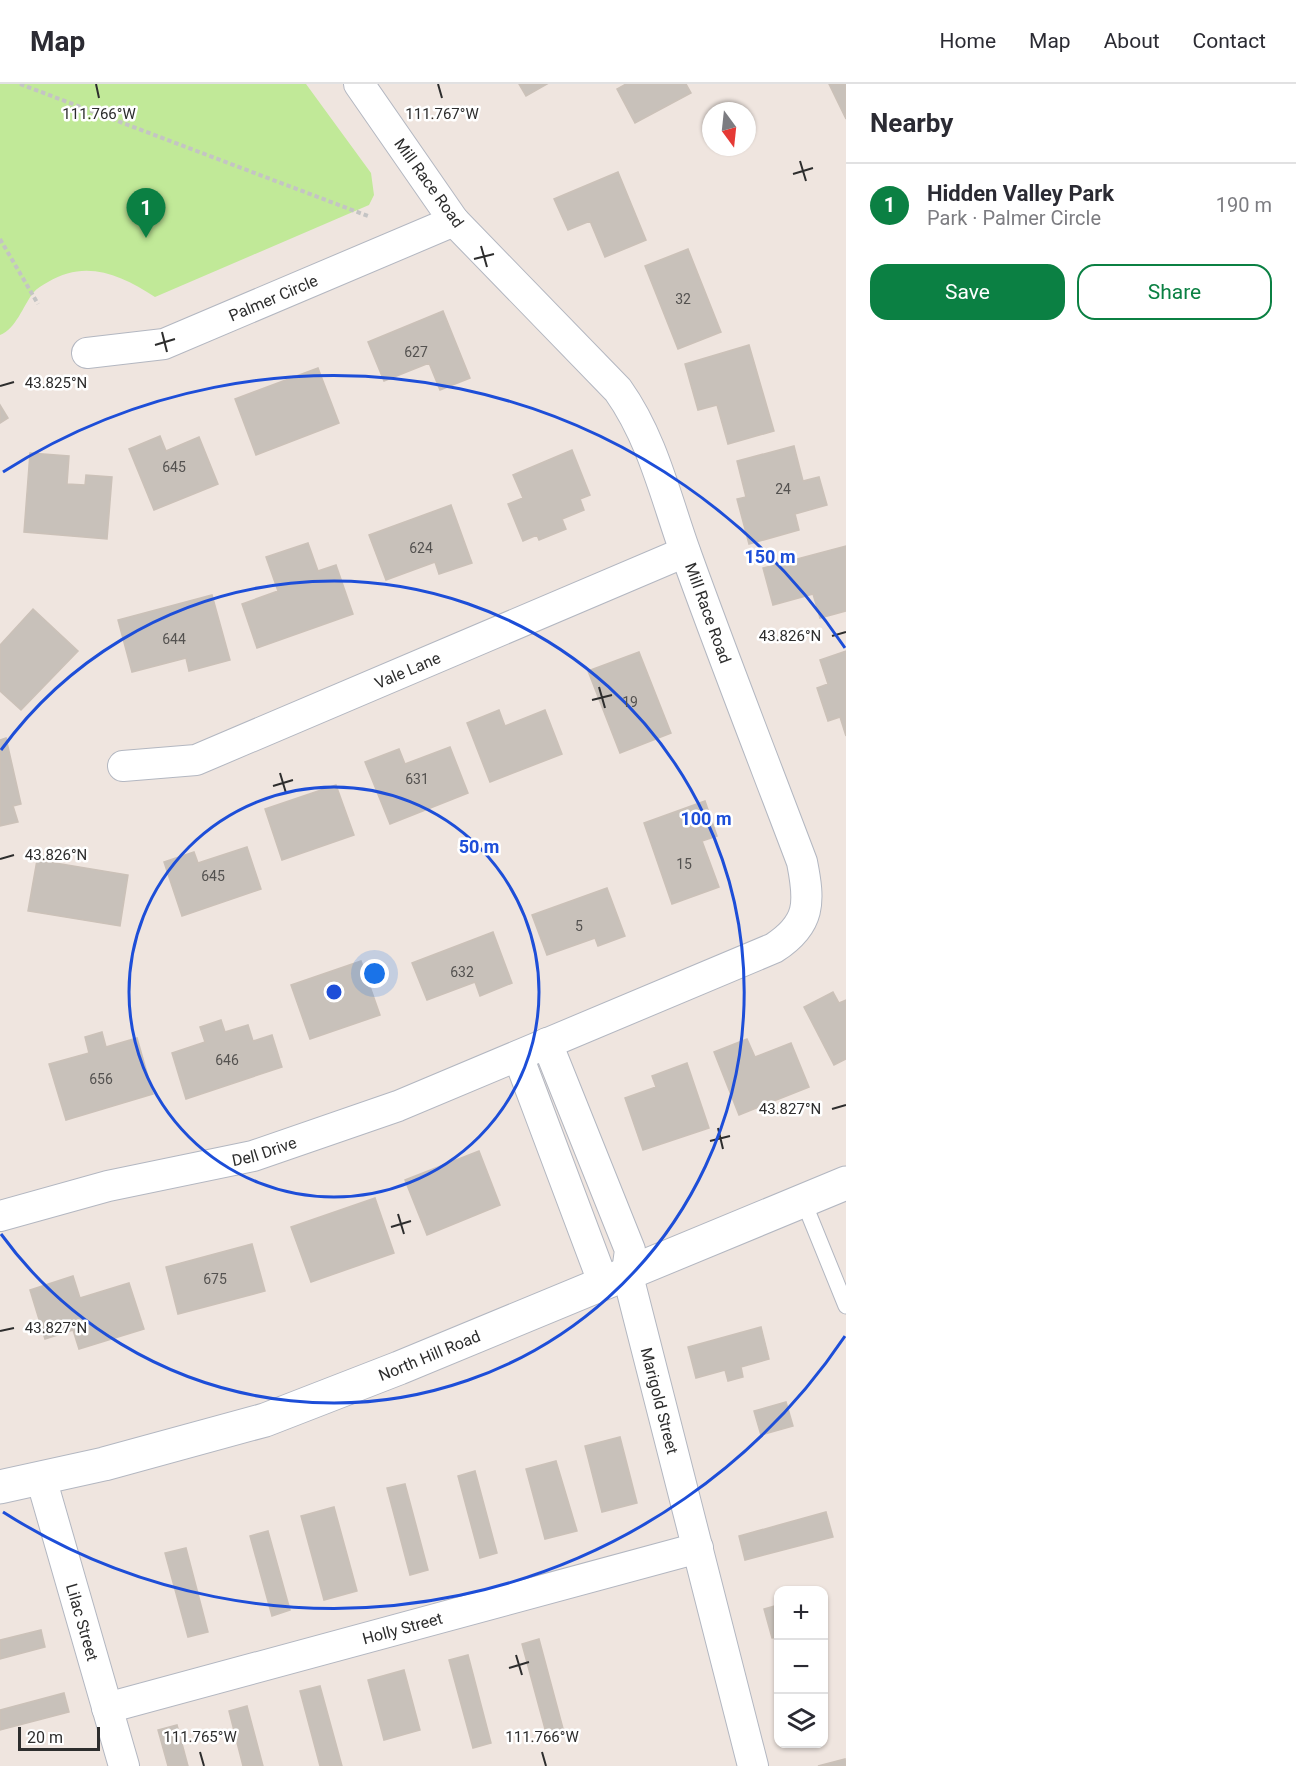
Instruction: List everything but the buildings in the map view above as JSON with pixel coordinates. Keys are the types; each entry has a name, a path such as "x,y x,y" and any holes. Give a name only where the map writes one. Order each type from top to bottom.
{"street":[{"name":"Mill Race Road","path":"359,84 454,221 618,390 630,407 651,452 685,552 802,862 808,891 804,915 793,936 774,948 518,1056"},
{"name":"Palmer Circle","path":"87,352 164,344 454,221"},
{"name":"Vale Lane","path":"123,766 196,760 685,552"},
{"name":"Marigold Street","path":"547,1043 630,1250 615,1277"},
{"name":"Marigold Street","path":"518,1056 615,1277 698,1548 753,1766"},
{"name":"Dell Drive","path":"0,1216 108,1186 253,1156 398,1106 518,1056"},
{"name":"North Hill Road","path":"0,1487 265,1420 399,1368 846,1183"},
{"name":"Lilac Street","path":"41,1478 124,1766"},
{"name":"Holly Street","path":"107,1708 698,1548"}],"lane":[{"path":"803,1200 846,1306"}],"path":[{"path":"20,84 368,216"},
{"path":"0,239 38,304"}],"green space":[{"path":"0,84 306,84 371,173 374,195 369,205 155,297 129,282 103,273 90,271 62,275 35,291 15,323 0,335"}],"place":[{"name":"Hidden Valley Park","path":"146,238"}]}
